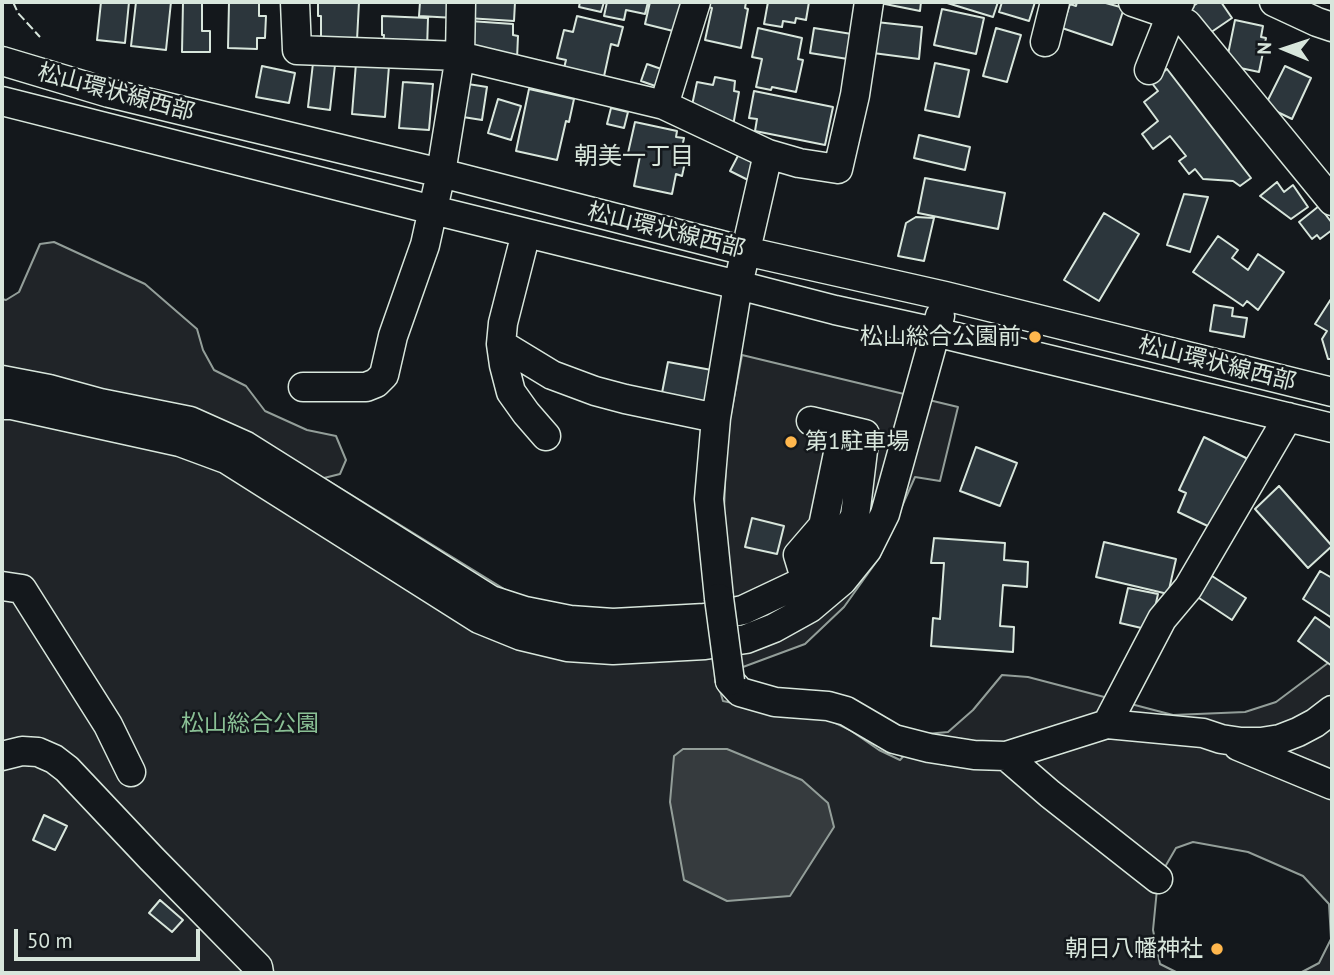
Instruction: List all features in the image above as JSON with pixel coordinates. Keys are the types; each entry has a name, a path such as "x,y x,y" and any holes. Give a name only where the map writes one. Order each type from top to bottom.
{"street":[{"path":"295,2 297,50 460,56 664,105 768,155 838,169 855,95 869,2"},
{"path":"303,387 366,387 376,383 384,375 393,336 425,245 441,173 460,56 461,2"},
{"path":"664,105 696,2"},
{"path":"1045,42 1055,2"},
{"path":"1133,2 1175,8 1332,201"},
{"path":"1274,2 1332,27"},
{"path":"1149,70 1175,8"},
{"name":"松山環状線西部","path":"2,61 109,93 441,173 746,251 945,296 1332,392"},
{"name":"松山環状線西部","path":"2,101 835,310 1332,428"},
{"path":"768,155 738,285 716,418 709,499 730,681 740,692 775,702 828,706 846,711 894,739 929,748 974,755 1006,756 1107,724 1203,733 1332,785"},
{"path":"526,233 503,323 501,344 511,391 546,436"},
{"path":"2,405 180,442 226,459 480,619 521,636 567,647 613,650 705,645 746,639 774,628 810,608 842,581 867,550 885,514 945,296"},
{"path":"501,344 552,375 595,391 716,418"},
{"path":"2,380 190,421 246,446 491,600 525,611 570,620 613,623 705,618 743,610 777,595 833,556 855,516 865,434 811,421"},
{"path":"1107,724 1162,619 1188,588 1288,417"},
{"path":"2,586 22,589 108,725 131,772"},
{"path":"1221,739 1241,742 1280,739 1327,717"},
{"path":"2,756 22,751 38,752 67,769 155,848 258,967 259,973"},
{"path":"1006,756 1158,879"}],"green space":[{"name":"松山総合公園","path":"54,242 145,284 197,329 203,350 214,370 246,386 265,411 307,430 336,436 346,460 340,474 324,478 522,600 616,615 729,605 724,511 727,435 742,355 958,407 940,481 915,477 879,558 844,607 805,644 716,677 723,701 790,715 825,718 900,760 926,734 948,732 973,710 1002,675 1028,677 1173,715 1245,712 1276,702 1332,660 1332,973 1300,973 1319,963 1331,939 1329,904 1303,876 1248,852 1193,842 1176,848 1158,879 1153,930 1160,964 1178,973 2,973 2,299 6,300 19,292 40,244"}],"shaded area":[{"path":"683,749 727,749 802,780 828,803 834,827 790,896 727,901 684,880 670,802 674,756"}],"building":[{"path":"101,2 129,2 125,43 97,40"},
{"path":"136,2 171,2 166,50 131,46"},
{"path":"183,2 202,2 202,31 210,31 210,52 182,52"},
{"path":"229,2 259,2 259,16 266,16 265,38 257,38 257,49 228,48"},
{"path":"318,2 359,2 357,40 321,38"},
{"path":"420,2 456,2 455,18 419,16"},
{"path":"468,2 515,2 514,21 467,18"},
{"path":"580,2 604,2 601,12 579,7"},
{"path":"607,2 648,2 645,14 626,10 624,20 604,16"},
{"path":"650,2 684,2 677,32 645,24"},
{"path":"706,2 746,2 745,8 748,9 741,48 705,40 712,8 705,6"},
{"path":"768,2 809,2 806,20 796,18 795,23 783,21 782,27 764,24"},
{"path":"875,2 921,2 920,11"},
{"path":"944,2 998,2 993,17"},
{"path":"1002,2 1035,2 1029,21 999,12"},
{"path":"1077,2 1102,2 1124,8 1112,45 1062,28 1070,4 1076,6"},
{"path":"1199,2 1221,2 1232,18 1207,35 1189,9"},
{"path":"942,9 984,18 976,54 934,45"},
{"path":"382,16 428,18 427,49 383,47"},
{"path":"577,16 623,27 618,46 611,44 603,81 563,72 566,60 557,58 564,30 573,32"},
{"path":"1235,20 1263,26 1261,37 1266,38 1259,72 1231,66 1227,59"},
{"path":"470,21 513,24 513,35 518,36 517,59 473,56"},
{"path":"876,22 922,27 919,59 873,53"},
{"path":"758,28 802,38 798,59 803,60 796,92 756,87 762,59 752,57"},
{"path":"814,28 858,35 854,60 810,53"},
{"path":"996,28 1021,35 1007,82 983,76"},
{"path":"313,63 335,65 330,110 308,107"},
{"path":"356,63 389,66 385,117 352,114"},
{"path":"935,63 969,70 959,117 925,110"},
{"path":"647,64 667,71 661,88 641,81"},
{"path":"262,66 295,73 289,103 256,97"},
{"path":"1285,66 1311,78 1292,119 1265,106"},
{"path":"1167,69 1251,178 1240,186 1233,181 1203,179 1195,169 1189,174 1179,161 1186,156 1170,136 1153,149 1142,134 1158,121 1144,102 1158,91 1151,82"},
{"path":"715,77 735,81 734,91 739,92 733,126 691,110 697,82 713,85"},
{"path":"403,82 433,84 429,130 399,128"},
{"path":"468,84 487,87 482,120 463,117"},
{"path":"529,89 574,99 557,160 516,151"},
{"path":"754,91 833,107 825,145 755,131 757,119 749,118"},
{"path":"498,99 521,106 511,140 488,133"},
{"path":"611,108 628,112 624,128 607,124"},
{"path":"635,122 677,131 676,137 684,138 681,152 687,153 682,176 676,174 672,194 634,186 640,156 628,153"},
{"path":"919,135 970,147 965,170 914,158"},
{"path":"741,150 762,161 752,182 730,171"},
{"path":"925,178 1005,193 998,229 918,213"},
{"path":"1277,182 1284,192 1293,185 1308,207 1291,219 1260,196"},
{"path":"1184,194 1208,197 1190,252 1167,245"},
{"path":"1319,206 1332,223 1332,230 1320,239 1317,235 1312,239 1299,222"},
{"path":"1104,213 1139,234 1099,301 1064,280"},
{"path":"916,217 934,218 924,261 898,256 906,223"},
{"path":"1218,236 1238,250 1232,258 1248,270 1258,254 1284,272 1258,310 1247,301 1243,306 1193,272"},
{"path":"1331,299 1332,359 1328,359 1322,339 1327,331 1315,324"},
{"path":"1214,305 1233,308 1232,316 1247,318 1244,337 1210,331"},
{"path":"668,362 717,371 710,407 661,398"},
{"path":"1204,437 1248,459 1214,529 1178,512 1186,493 1179,490"},
{"path":"976,447 1017,463 1000,506 960,491"},
{"path":"1279,486 1332,546 1308,568 1255,509"},
{"path":"752,518 784,526 777,554 745,547"},
{"path":"934,538 1005,543 1004,560 1028,562 1027,587 1003,585 1000,626 1014,627 1013,652 931,646 933,618 940,619 944,563 931,563"},
{"path":"1104,542 1176,559 1168,594 1096,577"},
{"path":"1320,571 1332,578 1332,618 1303,599"},
{"path":"1212,576 1246,598 1232,620 1193,594 1205,586"},
{"path":"1128,588 1158,594 1150,630 1120,623"},
{"path":"1315,617 1332,629 1332,666 1298,641"},
{"path":"44,815 67,826 55,850 33,840"},
{"path":"160,900 183,920 172,932 149,913"}],"fence":[{"path":"13,2 18,13 40,37"}],"place":[{"name":"松山総合公園前","path":"1035,337"},
{"name":"第1駐車場","path":"791,442"},
{"name":"朝日八幡神社","path":"1217,949"}],"district":[{"name":"朝美一丁目","path":"634,157"}]}
